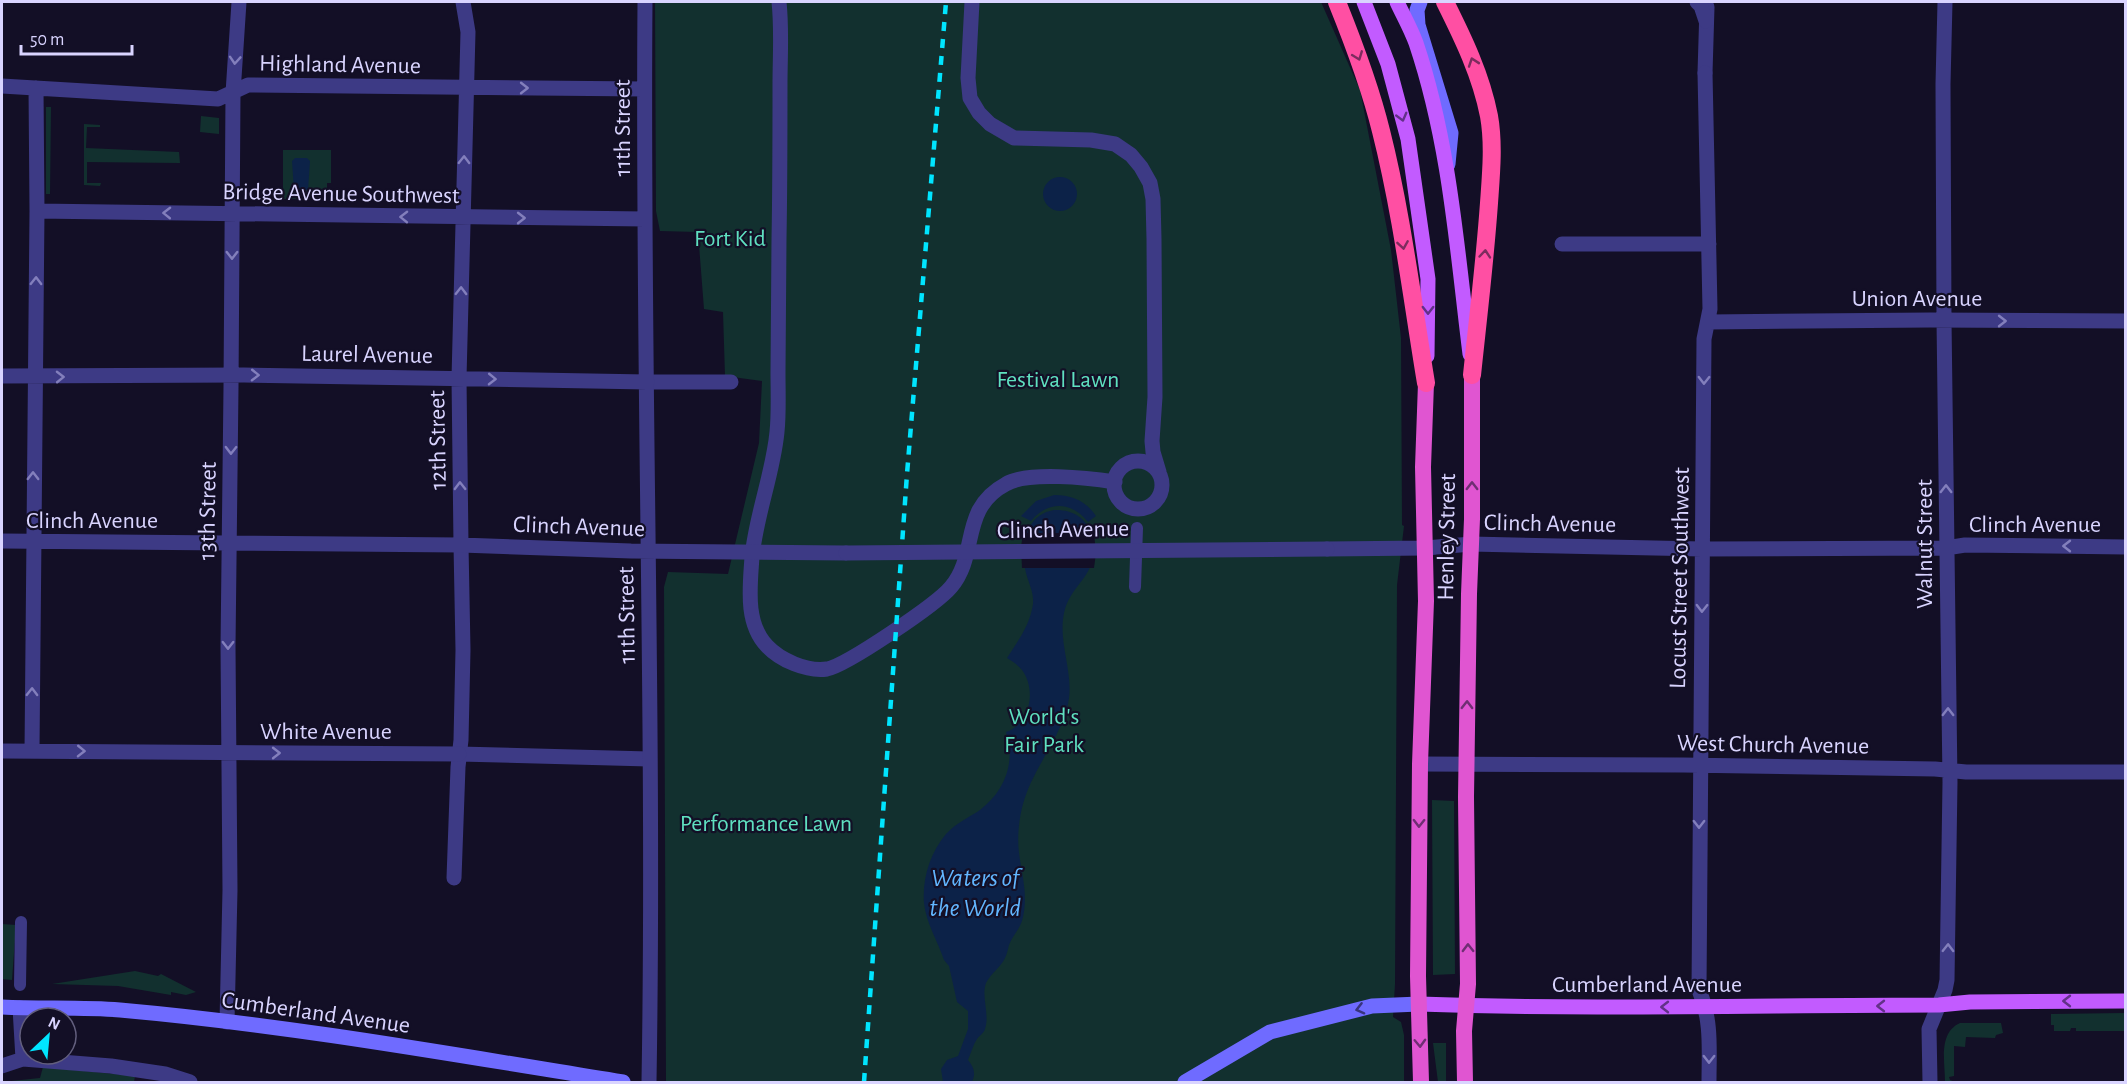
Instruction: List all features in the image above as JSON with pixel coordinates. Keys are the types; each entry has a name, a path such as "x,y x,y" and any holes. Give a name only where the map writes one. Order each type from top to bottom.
{"highway":[{"path":"1337,2 1361,64 1381,129 1396,197 1426,382"},
{"path":"1445,2 1467,46 1489,118 1491,155 1485,256 1472,375"},
{"name":"Henley Street","path":"1465,1083 1464,1031 1468,984 1466,764 1472,375"},
{"name":"Henley Street","path":"1421,1083 1420,764 1426,601 1423,467 1426,382"}],"main road":[{"name":"Henley Street","path":"1364,2 1388,64 1408,139 1428,279 1426,382"},
{"name":"Henley Street","path":"1397,2 1416,42 1439,128 1452,206 1472,375"},
{"path":"1420,2 1417,10 1419,25 1451,133 1447,173"},
{"name":"Cumberland Avenue","path":"1185,1083 1270,1032 1372,1006 1419,1004 1706,1007 2126,1001"},
{"name":"Cumberland Avenue","path":"2,1007 18,1008"},
{"name":"Cumberland Avenue","path":"78,1009 117,1010 227,1022 427,1050 623,1083"}],"street":[{"name":"13th Street","path":"227,1022 230,890 228,752 233,93 239,2"},
{"name":"12th Street","path":"453,878 461,740 463,650 459,378 468,32 462,2"},
{"name":"11th Street","path":"645,2 647,551 650,652 649,1083"},
{"path":"779,2 777,432 753,553 751,617 754,629 761,640 770,650 791,663 812,669 830,669 861,652 950,589 964,562 972,522 993,492 1008,482 1025,478 1053,477 1115,482"},
{"path":"972,2 968,78 970,98 979,113 990,124 1014,138 1091,140 1114,144 1131,155 1150,183 1153,199 1154,240 1153,452 1162,480 1161,495 1150,506 1134,509 1116,495 1115,482 1118,472 1143,448 1153,425"},
{"path":"1697,2 1701,6 1706,21"},
{"name":"Locust Street Southwest","path":"1707,2 1705,73 1710,309 1704,335 1699,990 1709,1022 1709,1083"},
{"name":"Walnut Street","path":"1930,1083 1929,1029 1947,980 1950,770 1944,321 1945,2"},
{"name":"Highland Avenue","path":"2,86 218,99 248,85 644,88"},
{"path":"32,750 36,88"},
{"name":"Bridge Avenue Southwest","path":"37,211 645,219"},
{"path":"1562,244 1709,244"},
{"name":"Union Avenue","path":"1708,322 2126,321"},
{"name":"Laurel Avenue","path":"2,376 232,375 731,382"},
{"path":"1124,466 1139,461 1148,463 1159,472"},
{"path":"1135,587 1137,528"},
{"name":"Clinch Avenue","path":"2,541 461,545 846,554 1426,548 1471,544 1702,549 1946,548 1965,545 2126,547"},
{"name":"White Avenue","path":"2,751 459,754 650,759"},
{"name":"West Church Avenue","path":"1420,764 1699,765 1966,772 2126,772"},
{"path":"20,986 21,922"},
{"path":"2,1066 18,1061"},
{"path":"78,1064 139,1069 165,1074 190,1083"}],"green space":[{"name":"World's Fair Park","path":"655,2 1321,2 1360,90 1391,250 1401,338 1402,525 1404,526 1397,585 1393,1017 1401,1022 1404,1035 1404,1082 666,1082 664,587 668,572 728,574 759,443 762,381 725,376 723,312 704,309 698,232 660,231 656,211"},
{"path":"46,107 51,107 50,194 46,194"},
{"path":"201,116 219,118 219,134 200,132"},
{"path":"84,124 100,125 100,127 87,127 86,148 179,152 180,163 87,162 87,183 101,183 100,186 84,185"},
{"path":"283,150 331,150 331,183 327,183 327,199 283,199"},
{"path":"1432,800 1454,801 1455,974 1433,975"},
{"path":"2,924 16,925 12,980 2,979"},
{"path":"135,971 158,976 161,974 196,992 186,995 171,992 171,995 118,986 52,984"},
{"path":"2125,1013 2125,1031 2076,1031 2076,1028 2071,1028 2070,1031 2054,1031 2054,1025 2051,1025 2051,1014"},
{"path":"1960,1023 2001,1023 2003,1033 1996,1035 1995,1038 1966,1037 1965,1047 1954,1046 1954,1076 1949,1077 1955,1082 1945,1082 1944,1049 1946,1041 1948,1034"},
{"path":"1433,1043 1446,1043 1446,1082 1438,1082"},
{"path":"43,1067 135,1076 134,1082 2,1082 40,1078"}],"water":[{"path":"295,158 307,158 310,161 308,190 294,190 292,161"},
{"path":"1060,177 1072,182 1077,194 1072,206 1060,211 1048,206 1043,194 1048,182"},
{"path":"1054,495 1078,500 1088,506 1096,516 1088,522 1075,510 1060,506 1044,510 1031,521 1021,516 1036,501"},
{"name":"Waters of the World","path":"1054,510 1066,511 1082,519 1089,529 1093,548 1090,568 1069,599 1063,621 1070,692 1068,704 1059,730 1027,791 1022,810 1018,841 1025,893 1023,917 1003,961 986,983 985,1029 976,1041 968,1060 972,1065 974,1076 972,1082 943,1082 941,1069 947,1060 958,1056 968,1029 968,1011 957,1002 949,966 944,960 927,918 924,903 926,876 931,858 940,841 954,827 989,802 1002,785 1006,775 1010,754 1006,732 1021,722 1029,706 1030,696 1027,678 1017,665 1007,658 1026,626 1033,604 1024,563 1024,543 1026,534 1036,518"}],"pier":[{"path":"1023,533 1094,533 1096,553 1094,568 1022,568"}],"railway":[{"path":"864,1082 907,474 946,2"}],"park label":[{"name":"Fort Kid","path":"730,238"},
{"name":"Festival Lawn","path":"1058,379"},
{"name":"Performance Lawn","path":"766,823"}]}
